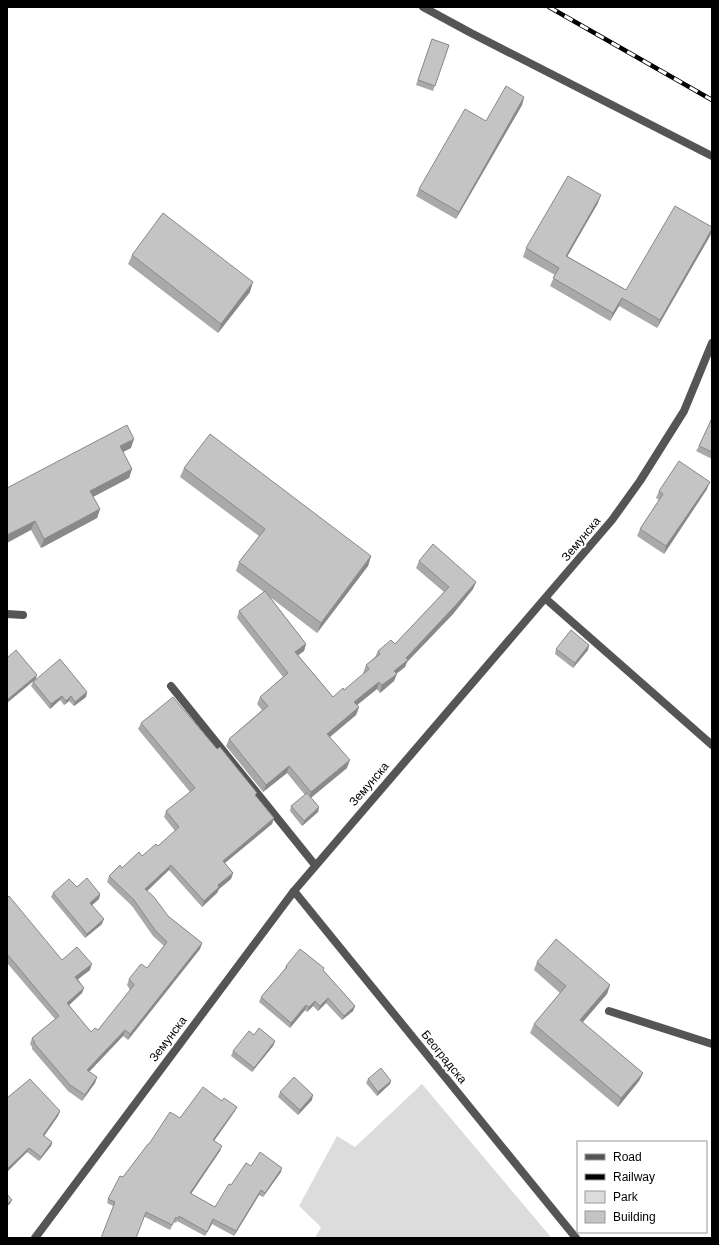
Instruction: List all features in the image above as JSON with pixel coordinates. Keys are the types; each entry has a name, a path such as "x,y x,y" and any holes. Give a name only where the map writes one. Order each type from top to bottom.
{"street":[{"path":"423,7 712,156"},
{"name":"Земунска","path":"35,1238 294,891 546,599 612,520 648,470 684,411 712,343"},
{"path":"546,599 712,745"},
{"path":"7,614 23,615"},
{"path":"171,686 315,865"},
{"name":"Београдска","path":"294,891 576,1238"},
{"path":"609,1011 712,1044"}],"green space":[{"path":"422,1084 550,1236 549,1238 315,1238 321,1227 299,1206 337,1136 355,1147"}],"building":[{"path":"432,39 449,45 435,86 418,80"},
{"path":"506,86 524,97 459,212 419,189 465,109 486,121"},
{"path":"568,176 601,195 566,256 626,290 675,206 712,227 660,320 622,298 613,313 553,278 559,268 526,248"},
{"path":"163,213 253,282 221,324 132,255"},
{"path":"712,418 712,452 699,446"},
{"path":"127,425 134,439 120,446 132,469 90,491 100,509 44,539 35,521 7,535 7,488"},
{"path":"210,434 371,556 321,623 239,562 265,529 184,468"},
{"path":"679,461 710,482 666,546 640,529 663,494 659,491"},
{"path":"433,544 476,582 406,658 408,660 394,671 397,674 382,685 379,682 354,702 359,707 327,734 350,760 311,792 289,766 266,785 229,739 268,706 260,697 288,673 239,611 265,591 306,644 295,652 333,697 343,688 344,690 369,669 366,665 380,654 378,651 391,640 395,644 449,587 419,561"},
{"path":"571,630 589,645 575,663 556,649"},
{"path":"16,650 37,675 7,700 7,658"},
{"path":"60,659 87,692 75,702 71,696 66,701 62,696 51,704 33,682"},
{"path":"173,697 217,749 220,747 257,793 255,795 274,818 223,861 233,873 218,885 219,887 204,901 171,865 145,889 154,897 168,916 202,943 130,1034 125,1030 87,1070 97,1077 85,1095 70,1085 34,1043 35,1042 32,1038 59,1016 7,954 7,898 9,896 62,960 77,947 92,964 75,977 84,988 67,1003 91,1032 95,1028 98,1030 134,985 129,979 141,964 147,968 167,942 155,930 134,900 109,876 120,865 122,868 139,852 142,856 156,844 158,846 179,827 166,811 195,788 141,723"},
{"path":"307,793 319,807 304,821 291,806"},
{"path":"87,878 100,894 90,903 104,919 87,934 53,893 69,879 77,887"},
{"path":"556,939 610,985 580,1020 643,1073 621,1098 534,1024 566,986 537,962"},
{"path":"300,949 324,968 323,970 355,1006 344,1016 328,998 320,1006 315,1001 309,1007 306,1005 291,1023 261,997 287,967 286,966"},
{"path":"259,1028 275,1041 254,1068 233,1051 249,1031 254,1035"},
{"path":"381,1068 391,1081 378,1092 368,1079"},
{"path":"294,1077 313,1095 300,1110 280,1092"},
{"path":"30,1079 60,1111 43,1135 52,1142 41,1157 29,1148 7,1169 7,1098"},
{"path":"203,1087 222,1101 224,1098 237,1107 213,1140 222,1146 190,1193 215,1207 229,1184 231,1185 246,1163 251,1166 260,1152 282,1168 265,1193 261,1190 236,1231 213,1219 207,1232 179,1216 178,1219 176,1217 172,1225 146,1212 136,1238 101,1238 115,1202 108,1199 120,1176 123,1177 149,1144 170,1112 180,1118"},
{"path":"7,1194 12,1200 7,1204"}],"railway":[{"path":"549,7 712,100"}]}
